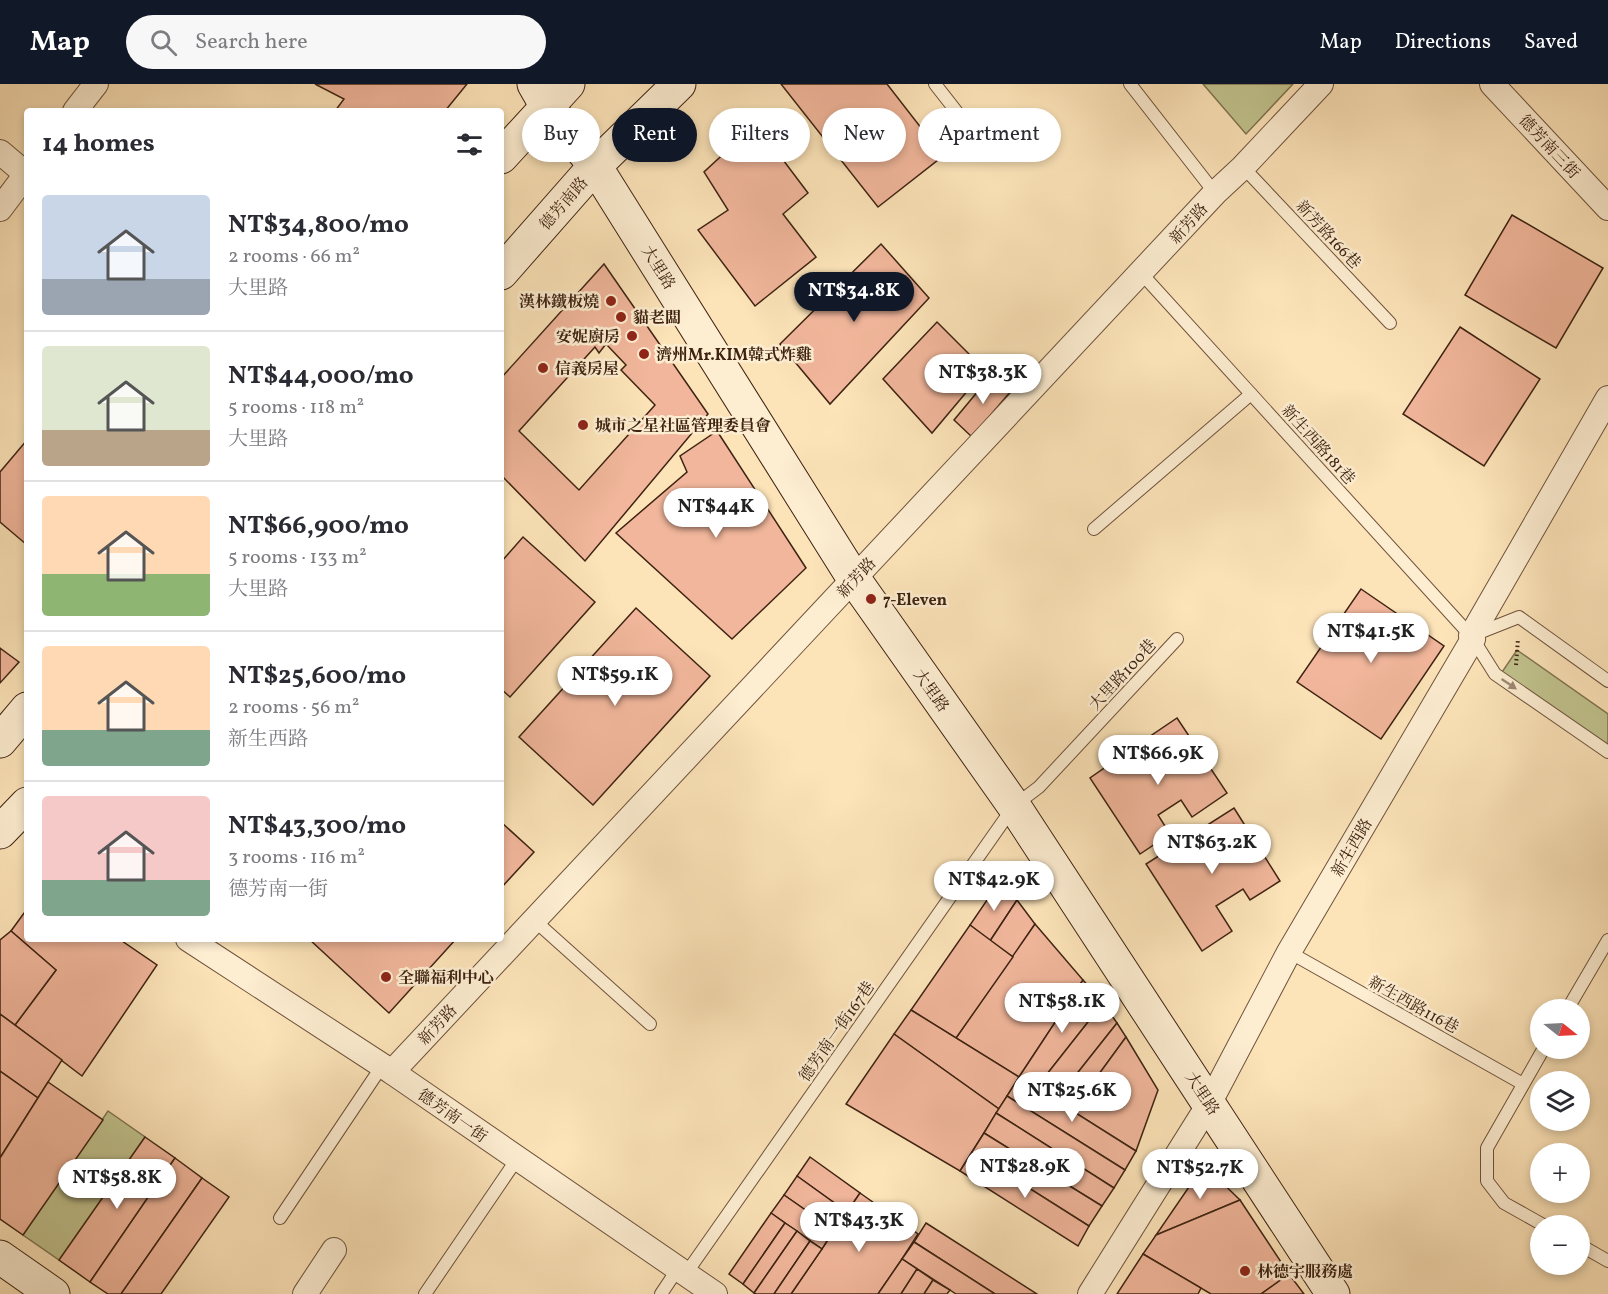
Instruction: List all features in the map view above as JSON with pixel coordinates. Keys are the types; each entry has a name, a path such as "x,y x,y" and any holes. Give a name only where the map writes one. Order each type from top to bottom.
{"street":[{"path":"77,108 96,84"},
{"name":"德芳南路","path":"504,270 595,166 679,84"},
{"name":"新芳路","path":"387,1069 534,920 1142,274 1215,193 1244,167 1321,84"},
{"name":"德芳南三街","path":"1492,84 1608,208"},
{"path":"504,154 550,91"},
{"name":"大里路","path":"550,91 854,579 1014,806 1333,1294"},
{"path":"0,152 24,172"},
{"path":"0,209 24,177"},
{"name":"新生西路","path":"1090,1294 1209,1104 1289,952 1472,638 1608,398"},
{"path":"0,741 24,713"},
{"name":"德芳南一街","path":"193,942 387,1069 715,1294"},
{"path":"306,1294 334,1250"},
{"path":"0,1257 53,1294"}],"lane":[{"path":"935,84 954,108"},
{"path":"1130,84 1215,193"},
{"name":"新芳路166巷","path":"1244,167 1389,323"},
{"name":"新生西路181巷","path":"1142,274 1472,638 1495,674 1608,752"},
{"path":"1094,529 1251,394"},
{"path":"1472,638 1519,617 1608,681"},
{"name":"大里路100巷","path":"1014,806 1039,787 1177,639"},
{"name":"德芳南一街167巷","path":"661,1294 681,1272 1014,806"},
{"path":"534,920 650,1024"},
{"path":"1574,999 1606,949"},
{"name":"新生西路116巷","path":"1289,952 1523,1084"},
{"path":"1530,1218 1504,1203 1487,1181 1487,1148 1538,1059"},
{"path":"280,1218 387,1069"},
{"path":"425,1294 517,1159"},
{"path":"1590,1251 1608,1261"}],"path":[{"path":"1516,669 1517,650"}],"green space":[{"path":"1203,84 1293,84 1246,134"},
{"path":"1517,650 1608,714 1608,750 1500,675"},
{"path":"108,1111 145,1137 59,1260 23,1235"}],"building":[{"path":"315,84 467,84 447,108 337,108 344,99"},
{"path":"781,84 887,84 906,108 822,108 822,136 810,121 810,108 800,108"},
{"path":"906,108 918,124 918,162 935,162 878,207 843,162 906,162"},
{"path":"715,162 785,162 808,193 783,214 816,257 755,306 698,230 728,210 704,172"},
{"path":"1512,215 1603,268 1556,348 1465,295"},
{"path":"881,244 929,298 830,404 780,344"},
{"path":"604,264 708,414 585,561 504,478 504,375","holes":["606,344 626,365 621,370 655,405 579,490 519,431 595,347 599,353"]},
{"path":"937,322 985,370 932,433 883,379"},
{"path":"1460,327 1540,379 1484,466 1403,414"},
{"path":"994,372 1011,391 972,437 954,420"},
{"path":"717,431 806,568 732,639 616,533 687,472 680,456"},
{"path":"24,444 24,542 0,522 0,472"},
{"path":"523,537 595,602 510,697 504,692 504,559"},
{"path":"1361,589 1444,646 1381,739 1297,682"},
{"path":"636,608 710,676 593,805 519,737"},
{"path":"0,648 19,662 0,683"},
{"path":"1177,718 1227,793 1192,817 1181,800 1158,815 1170,834 1140,854 1090,778 1120,757 1128,769 1157,749 1149,737"},
{"path":"1234,808 1280,881 1250,900 1243,889 1216,906 1232,931 1202,951 1146,864"},
{"path":"504,825 534,852 504,885"},
{"path":"1000,881 1017,900 990,941 970,925"},
{"path":"1017,900 1035,924 1013,957 990,941"},
{"path":"24,913 24,942 123,942 157,965 82,1076 15,1025 56,970 11,931"},
{"path":"1035,924 1083,980 1019,1077 956,1038"},
{"path":"970,925 1013,957 956,1038 911,1010"},
{"path":"11,931 56,970 15,1025 0,1014 0,940"},
{"name":"全聯福利中心","path":"312,942 453,942 389,1013"},
{"path":"1083,980 1103,1003 1036,1088 1019,1077"},
{"path":"1103,1003 1117,1023 1056,1100 1036,1088"},
{"path":"911,1010 1019,1077 999,1109 894,1034"},
{"path":"0,1014 62,1060 38,1098 0,1071"},
{"path":"1117,1023 1126,1037 1072,1111 1056,1100"},
{"path":"894,1034 999,1109 960,1171 846,1104"},
{"path":"1126,1037 1158,1090 1136,1151 1072,1111"},
{"path":"0,1071 38,1098 0,1158"},
{"path":"1019,1077 1136,1151 1125,1170 1007,1096"},
{"path":"48,1082 103,1120 23,1235 0,1219 0,1158"},
{"path":"1007,1096 1125,1170 1114,1188 996,1113"},
{"path":"996,1113 1114,1188 1102,1206 984,1133"},
{"path":"984,1133 1102,1206 1089,1226 972,1152"},
{"path":"145,1137 175,1158 90,1282 59,1260"},
{"path":"972,1152 1089,1226 1078,1246 960,1171"},
{"path":"810,1157 860,1193 847,1212 797,1176"},
{"path":"175,1158 202,1178 121,1294 108,1294 90,1282"},
{"path":"1204,1165 1240,1200 1156,1235"},
{"path":"797,1176 847,1212 834,1230 784,1195"},
{"path":"202,1178 229,1197 161,1294 121,1294"},
{"path":"860,1193 918,1234 902,1259 878,1294 791,1294"},
{"path":"784,1195 834,1230 822,1249 771,1213"},
{"path":"1240,1200 1289,1274 1261,1294 1211,1294 1143,1254 1156,1235"},
{"path":"771,1213 785,1223 743,1284 729,1274"},
{"path":"785,1223 797,1231 754,1293 743,1284"},
{"path":"926,1223 1037,1294 995,1294 914,1242"},
{"path":"797,1231 810,1241 774,1294 754,1293"},
{"path":"810,1241 822,1249 791,1294 774,1294"},
{"path":"914,1242 995,1294 956,1294 902,1259"},
{"path":"1143,1254 1201,1288 1198,1294 1117,1294"},
{"path":"902,1259 917,1269 901,1294 878,1294"},
{"path":"917,1269 933,1280 924,1294 901,1294"},
{"path":"1289,1274 1304,1294 1261,1294"},
{"path":"933,1280 950,1290 947,1294 924,1294"}],"place":[{"name":"漢林鐵板燒","path":"611,301"},
{"name":"貓老闆","path":"621,317"},
{"name":"安妮廚房","path":"632,336"},
{"name":"濟州Mr.KIM韓式炸雞","path":"644,354"},
{"name":"信義房屋","path":"543,368"},
{"name":"城市之星社區管理委員會","path":"583,425"},
{"name":"7-Eleven","path":"871,599"},
{"name":"全聯福利中心","path":"386,977"},
{"name":"林德宇服務處","path":"1245,1271"}]}
